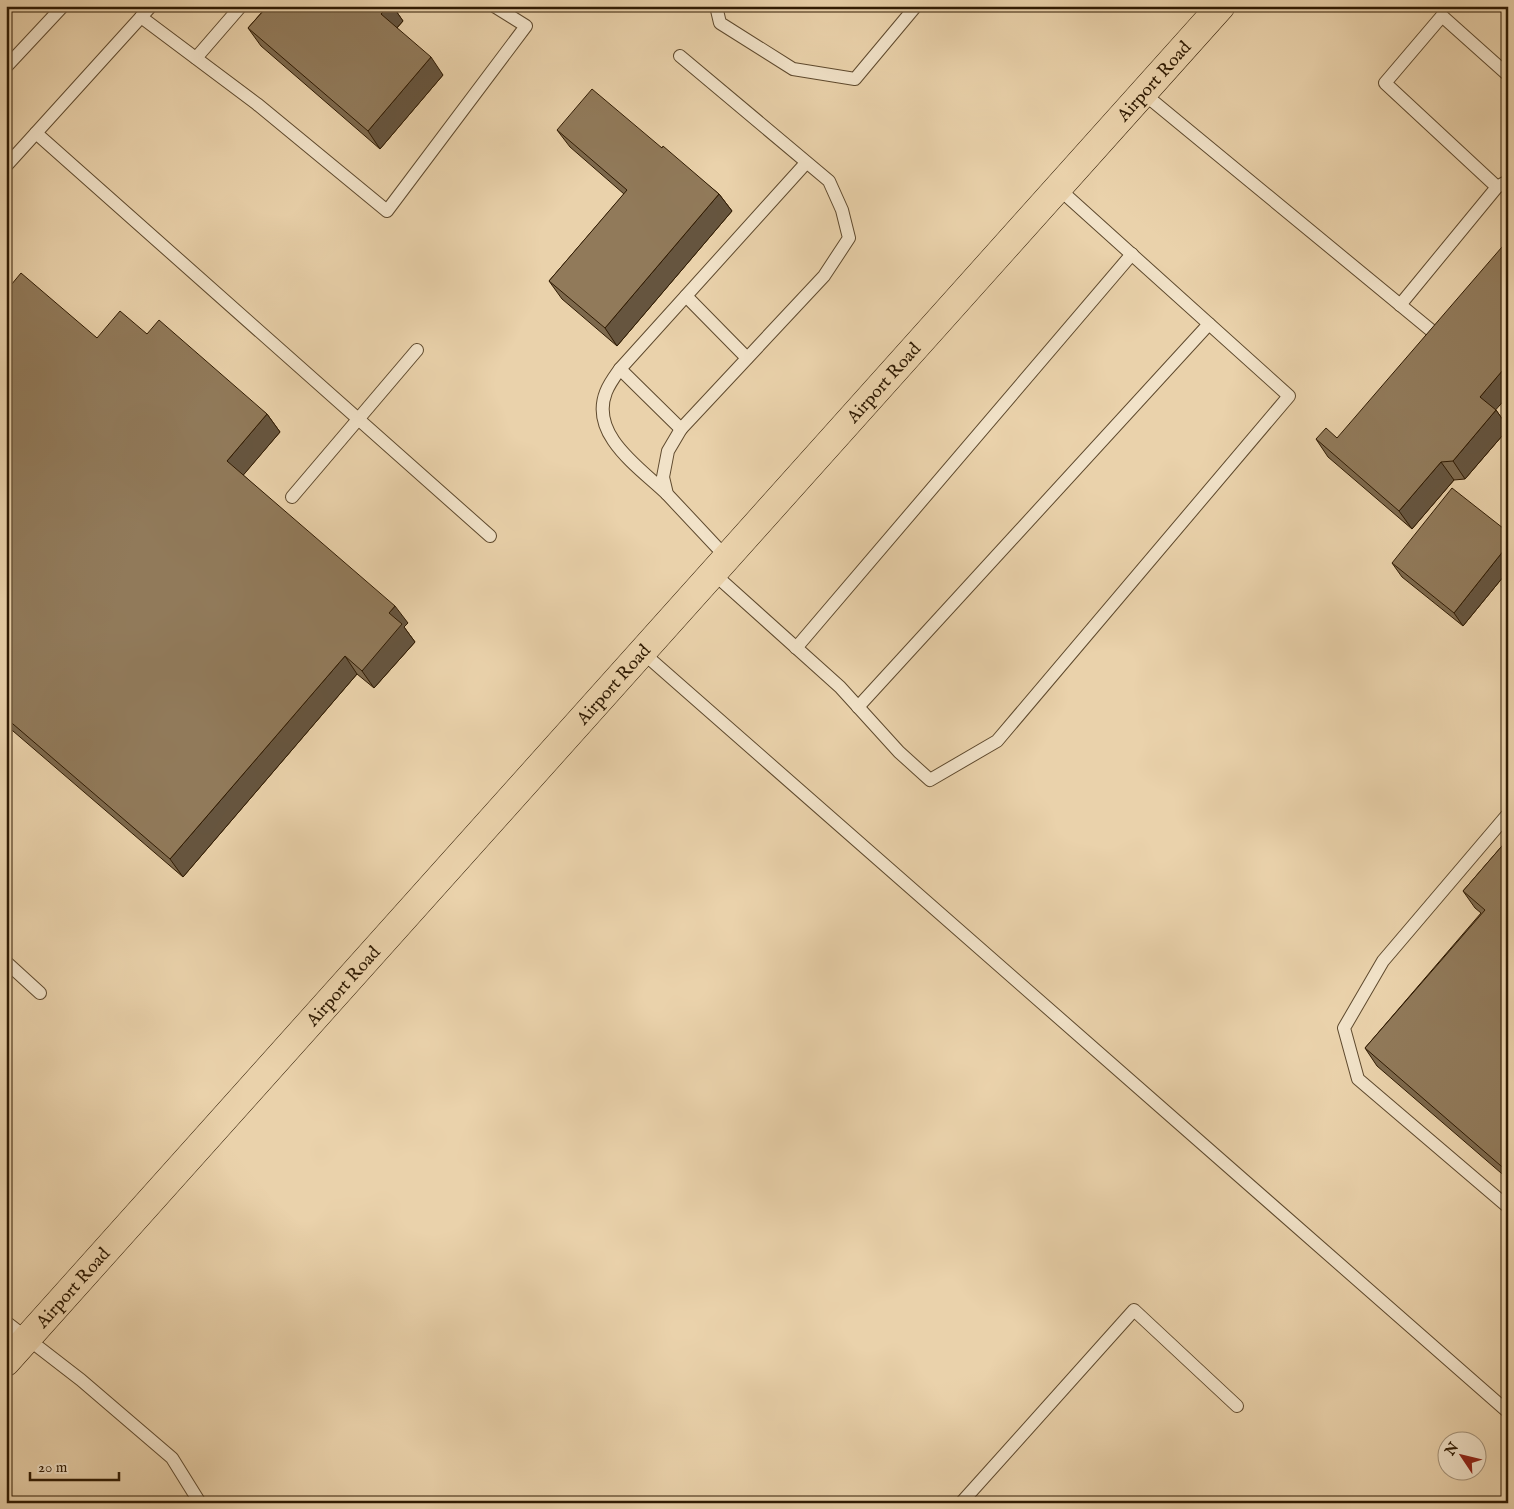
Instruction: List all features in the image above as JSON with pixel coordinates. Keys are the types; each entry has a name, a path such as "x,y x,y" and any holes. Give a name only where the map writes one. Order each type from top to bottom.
{"highway":[{"name":"Airport Road","path":"6,1362 1221,6"}],"lane":[{"path":"6,67 62,6"},
{"path":"6,166 151,6"},
{"path":"196,58 241,6"},
{"path":"141,17 256,104 387,210 526,26 494,6"},
{"path":"716,6 720,23 793,68 855,79 916,6"},
{"path":"1400,305 1502,184 1385,83 1442,16 1508,75"},
{"path":"668,494 663,477 668,452 681,429 824,276 849,238 842,210 829,181 680,56"},
{"path":"1143,93 1454,349"},
{"path":"36,133 490,536"},
{"path":"806,162 620,368 606,392 602,418 610,438 668,494 720,565 796,648 840,687 899,752 930,780 996,741 1289,396 1058,188"},
{"path":"796,648 1132,254"},
{"path":"686,296 747,358"},
{"path":"858,707 1209,324"},
{"path":"292,497 417,350"},
{"path":"620,368 681,429"},
{"path":"642,652 1508,1412"},
{"path":"1508,814 1383,961 1344,1028 1358,1079 1508,1207"},
{"path":"6,962 40,992"},
{"path":"961,1503 1134,1310 1238,1406"},
{"path":"6,1322 26,1340 82,1380 172,1458 200,1503"}],"building":[{"path":"263,6 388,6 381,14 431,57 368,131 248,28 265,9"},
{"path":"592,89 719,194 605,328 549,281 627,190 557,130"},
{"path":"1508,240 1508,364 1480,397 1496,410 1453,461 1441,462 1399,511 1316,439 1326,428 1337,438"},
{"path":"21,273 97,338 120,311 147,334 159,320 267,414 227,461 395,606 389,613 402,624 362,671 345,656 170,859 6,718 6,291"},
{"path":"1452,488 1508,532 1508,545 1454,613 1392,563"},
{"path":"1508,839 1508,1172 1365,1048 1485,910 1463,891"}]}
